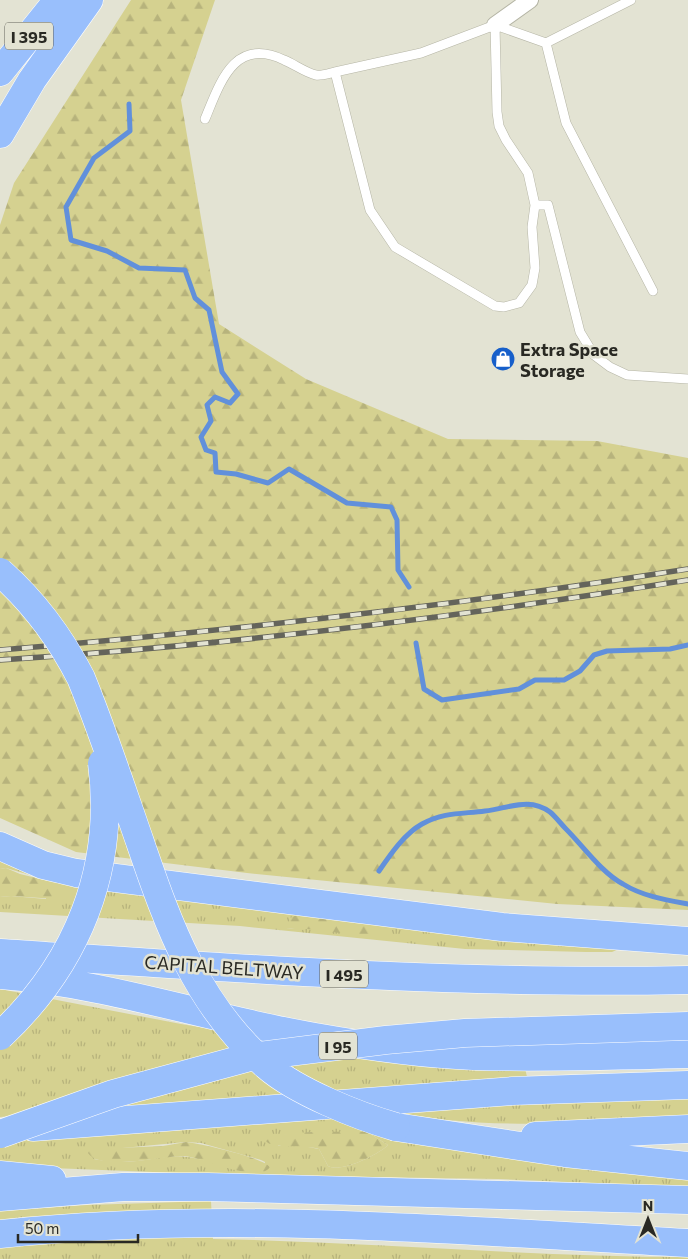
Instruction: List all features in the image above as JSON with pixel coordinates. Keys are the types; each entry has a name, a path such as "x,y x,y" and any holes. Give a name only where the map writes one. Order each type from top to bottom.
{"highway":[{"name":"I 395","path":"0,72 58,0"},
{"path":"0,134 32,80 89,0"},
{"path":"0,572 21,590 46,619 66,648 96,715 164,913 183,958 213,1005 237,1036 268,1067 331,1103 363,1117 396,1126 566,1153 688,1166"},
{"path":"0,1036 21,1016 48,983 70,946 89,904 101,860 106,819 104,782 96,715"},
{"path":"0,846 43,865 76,873 502,927 688,941"},
{"name":"CAPITAL BELTWAY","path":"0,953 271,971 434,978 688,980"},
{"path":"0,975 36,978 87,986 314,1037 392,1048 470,1056 562,1057 688,1054"},
{"name":"I 95","path":"0,1134 122,1091 250,1057 386,1040 465,1033 688,1026"},
{"path":"0,1129 513,1091 688,1085"},
{"path":"396,1126 457,1134 513,1137 688,1129"},
{"path":"0,1175 123,1187 330,1190 536,1198 688,1200"},
{"path":"0,1197 123,1187"},
{"path":"0,1234 117,1225 215,1223 366,1226 688,1243"}],"street":[{"path":"495,25 530,0"}],"lane":[{"path":"204,119 223,76 231,65 253,54 267,54 316,75 421,53 495,25 546,43 631,0"},
{"path":"335,72 370,210 395,247 495,306 504,307 519,304 532,285 535,268 532,227 535,205 528,173 499,126 495,25"},
{"path":"546,43 566,123 654,291"},
{"path":"535,205 548,205 580,332 594,355 610,367 627,375 688,379"}],"green space":[{"path":"131,0 215,0 181,100 219,324 306,379 448,439 597,441 688,458 688,910 557,904 247,873 76,852 0,818 0,225 14,183"},
{"path":"0,859 304,912 287,929 303,927 353,933 380,926 359,922 619,949 612,952 586,952 465,949 240,926 0,912 0,897 46,899 47,880 6,868 0,869"},
{"path":"6,868 20,874 61,884 64,886 63,897 56,899 0,897 0,869"},
{"path":"304,912 380,926 386,932 362,935 312,929 287,929 290,918"},
{"path":"0,989 181,1024 383,1058 525,1068 527,1077 0,1117"},
{"path":"688,1096 688,1118 535,1124 497,1123 422,1117 384,1110"},
{"path":"331,1116 417,1144 476,1153 688,1178 688,1187 498,1179 230,1175 0,1166 0,1142","holes":["316,1132 367,1132 388,1145 359,1162 334,1168 328,1166 319,1149 303,1146 278,1146 284,1135","186,1142 201,1143 261,1160 265,1162 264,1171 235,1169 182,1156 126,1162 94,1159 112,1149"]},
{"path":"367,1132 388,1145 359,1162 334,1168 328,1166 319,1149 274,1145 266,1141 272,1137 297,1133"},
{"path":"186,1142 244,1155 265,1163 270,1167 264,1171 254,1173 230,1169 185,1156 119,1162 95,1159 88,1153 89,1150 93,1149 163,1146"},
{"path":"211,1201 213,1239 569,1255 688,1257 688,1259 0,1259 0,1211 87,1205"}],"waterway":[{"path":"129,104 130,131 94,158 66,207 71,240 107,251 139,268 185,270 195,298 209,310 222,372 238,394 230,403 215,397 207,405 211,421 201,437 206,450 215,453 216,472 236,474 268,483 289,469 347,503 391,507 397,520 398,570 409,587"},
{"path":"416,643 424,689 442,700 519,689 535,680 564,680 580,671 594,655 607,651 670,649 688,645"},
{"path":"379,871 403,839 415,828 430,820 453,814 526,804 542,807 550,812 600,866 615,879 646,895 688,904"}],"railway":[{"path":"0,650 259,626 345,616 517,594 688,569"},
{"path":"0,660 259,638 431,618 688,580"}],"place":[{"name":"Extra Space Storage","path":"503,359"}]}
